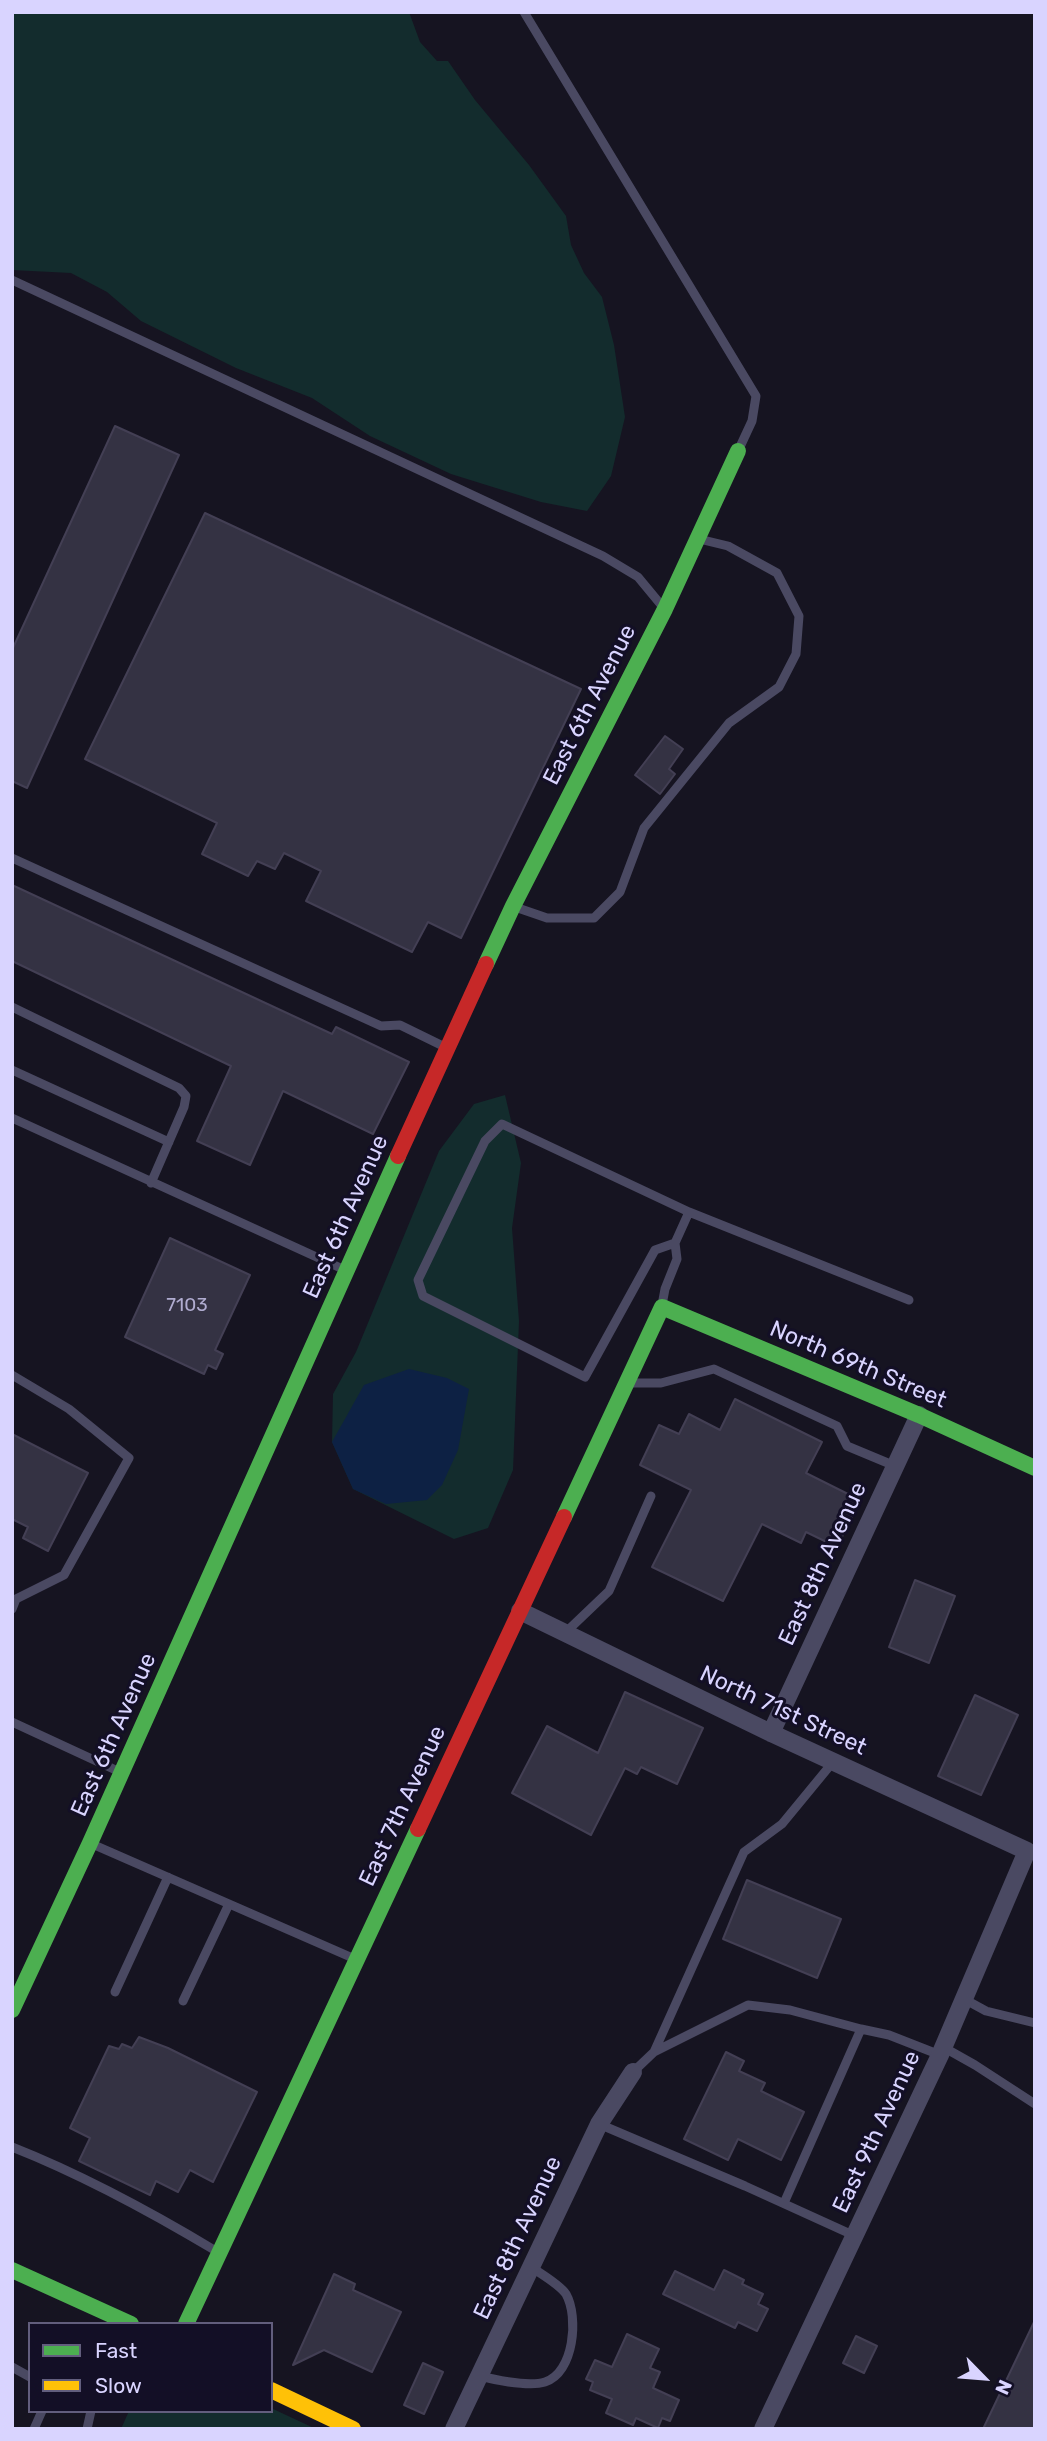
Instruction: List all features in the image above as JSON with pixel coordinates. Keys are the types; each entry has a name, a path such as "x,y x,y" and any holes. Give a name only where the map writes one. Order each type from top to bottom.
{"street":[{"name":"East 6th Avenue","path":"12,2010 122,1773 513,906 665,609 738,451"},
{"name":"East 7th Avenue","path":"187,2322 662,1307"},
{"name":"North 69th Street","path":"662,1307 919,1415 1035,1468"},
{"name":"East 8th Avenue","path":"772,1733 919,1415"},
{"name":"North 71st Street","path":"520,1611 772,1733 1027,1851"},
{"name":"East 9th Avenue","path":"762,2429 942,2051 1027,1851"},
{"name":"East 8th Avenue","path":"454,2429 599,2124 633,2072"},
{"path":"12,2270 121,2322"},
{"path":"273,2391 353,2429"}],"lane":[{"path":"524,12 756,396 752,421 738,451"},
{"path":"12,280 603,556 638,577 665,609"},
{"path":"513,906 547,918 594,918 620,891 643,828 729,723 779,687 796,654 799,616 777,573 728,546 698,538"},
{"path":"12,858 382,1026 400,1025 447,1048"},
{"path":"12,1007 179,1088 186,1096 184,1107 151,1183"},
{"path":"12,1070 169,1142"},
{"path":"12,1118 347,1271"},
{"path":"675,1243 655,1250 585,1377 423,1296 418,1280 485,1141 502,1124 689,1212 909,1300"},
{"path":"662,1307 665,1289 677,1259 675,1243 689,1212"},
{"path":"626,1383 661,1383 714,1369 837,1426 847,1446 895,1466"},
{"path":"12,1375 69,1409 130,1458 64,1575 14,1602"},
{"path":"565,1633 609,1591 651,1496"},
{"path":"12,1722 122,1773"},
{"path":"654,2052 744,1852 782,1824 834,1762"},
{"path":"90,1843 356,1960"},
{"path":"115,1992 168,1877"},
{"path":"183,2001 229,1904"},
{"path":"964,1999 986,2011 1035,2024"},
{"path":"633,2072 654,2052 748,2005 790,2010 942,2051 983,2070 1035,2104"},
{"path":"784,2203 861,2029"},
{"path":"599,2124 855,2236"},
{"path":"12,2147 172,2224 219,2252"},
{"path":"479,2376 544,2383 559,2374 572,2337 572,2315 565,2293 531,2267"},
{"path":"12,2367 28,2376"},
{"path":"34,2429 41,2413"}],"green space":[{"path":"12,12 409,12 420,42 437,61 448,61 475,100 529,165 566,216 571,245 584,273 602,297 614,345 625,417 611,476 587,511 541,502 451,474 370,436 312,398 236,368 141,321 107,292 71,273 12,270"},
{"path":"505,1095 521,1163 512,1228 519,1321 513,1470 488,1528 454,1539 353,1489 332,1442 333,1394 356,1352 439,1151 474,1104"},
{"path":"273,2409 316,2429 121,2429 128,2413 273,2413"}],"water":[{"path":"409,1369 447,1378 469,1389 458,1450 442,1485 427,1500 386,1504 353,1489 332,1442 364,1385"}],"building":[{"path":"115,426 179,455 27,788 12,781 12,650"},
{"path":"205,513 581,689 461,938 428,922 412,952 306,901 321,871 284,853 275,869 257,861 248,876 202,854 217,823 85,759"},
{"path":"665,736 683,749 669,769 675,774 660,794 635,775"},
{"path":"12,885 332,1034 336,1027 409,1062 373,1134 283,1091 250,1165 197,1141 231,1066 12,961"},
{"path":"170,1238 250,1275 215,1350 223,1354 216,1369 208,1365 204,1374 125,1337"},
{"path":"735,1399 822,1442 806,1473 860,1500 837,1547 806,1532 801,1543 762,1524 723,1601 652,1567 691,1490 640,1465 659,1425 679,1434 689,1414 720,1430"},
{"path":"12,1434 88,1473 48,1551 23,1538 28,1527 12,1519"},
{"path":"915,1580 955,1596 929,1663 889,1647"},
{"path":"625,1692 703,1728 677,1784 641,1767 637,1774 625,1768 591,1835 512,1793 547,1726 598,1753"},
{"path":"975,1695 1018,1715 981,1795 938,1776"},
{"path":"747,1880 841,1919 817,1978 723,1939"},
{"path":"139,2037 168,2048 257,2092 213,2182 190,2170 178,2192 156,2181 150,2195 79,2161 90,2138 70,2128 109,2046 119,2049 122,2044 132,2048"},
{"path":"726,2052 744,2061 739,2071 765,2083 761,2091 804,2112 781,2160 738,2139 728,2160 684,2139"},
{"path":"724,2270 744,2280 742,2284 763,2294 758,2304 768,2309 757,2331 738,2322 735,2328 663,2294 675,2271 714,2290"},
{"path":"334,2274 355,2284 353,2290 401,2312 372,2372 324,2350 293,2365"},
{"path":"1035,2320 1035,2429 983,2429"},
{"path":"627,2334 659,2349 650,2368 660,2372 653,2388 679,2400 670,2421 662,2418 658,2428 636,2418 633,2425 606,2413 612,2399 590,2390 593,2382 586,2379 595,2360 612,2367"},
{"path":"856,2336 877,2346 864,2373 843,2363"},
{"path":"423,2363 443,2372 424,2414 404,2405"}],"traffic: fast":[{"path":"486,964 665,609 738,451"},
{"path":"12,2010 90,1843 398,1156"},
{"path":"564,1517 662,1307 919,1415 1035,1468"},
{"path":"187,2322 418,1829"},
{"path":"12,2270 127,2322"}],"traffic: slow":[{"path":"273,2391 353,2429"}],"traffic: jam":[{"path":"398,1156 486,964"},
{"path":"418,1829 564,1517"}]}
